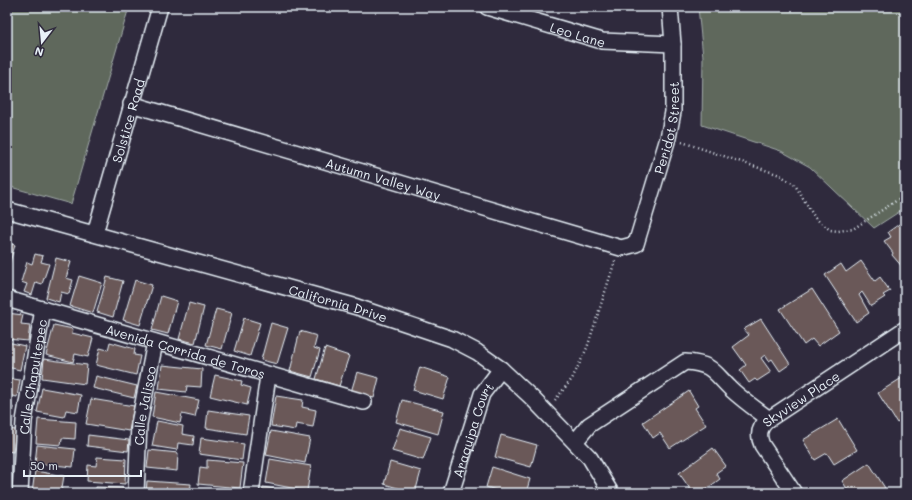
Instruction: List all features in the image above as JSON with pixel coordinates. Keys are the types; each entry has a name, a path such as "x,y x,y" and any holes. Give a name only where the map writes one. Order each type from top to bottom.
{"street":[{"name":"Solstice Road","path":"94,233 160,7"},
{"name":"Leo Lane","path":"487,7 602,41 673,44"},
{"name":"Peridot Street","path":"621,248 636,244 668,138 673,112 673,44 670,7"},
{"name":"Autumn Valley Way","path":"132,104 621,248"},
{"name":"California Drive","path":"7,210 357,307 452,339 477,352 501,370 545,411 590,458 611,493"},
{"name":"Avenida Corrida de Toros","path":"7,299 268,376 364,402"},
{"name":"Calle Chapultepec","path":"20,493 24,421 43,310"},
{"name":"Skyview Place","path":"794,493 760,441 762,427 769,419 905,329"},
{"name":"Calle Jalisco","path":"136,493 139,424 155,342"},
{"path":"575,442 589,425 685,362 697,363 715,370 731,389 769,419"},
{"name":"Araquipa Court","path":"451,493 482,394 501,370"},
{"path":"251,493 268,376"}],"path":[{"path":"668,138 780,175 795,185 815,218 830,230 838,231 853,229 905,195"},
{"path":"545,411 572,379 588,348 611,272 621,248"}],"green space":[{"path":"7,7 129,7 71,204 7,186"},
{"path":"698,7 905,7 905,208 874,228 810,167 781,151 702,125 703,57"}],"building":[{"path":"905,220 904,269 892,255 893,253 884,241 891,237 888,232"},
{"path":"7,243 15,245 7,272"},
{"path":"35,254 43,256 41,262 49,264 42,284 36,282 32,295 24,292 27,284 21,282 27,262 32,264"},
{"path":"56,258 71,262 66,278 73,280 69,294 61,292 59,302 46,298"},
{"path":"861,261 875,281 880,277 890,291 883,295 885,297 871,306 862,292 859,295 869,313 856,322 825,275 841,264 846,272"},
{"path":"79,276 102,283 93,313 70,306"},
{"path":"107,277 123,281 113,317 97,312"},
{"path":"135,280 152,285 140,325 123,320"},
{"path":"812,289 839,331 818,346 812,339 804,345 780,309"},
{"path":"161,296 177,301 168,334 152,330"},
{"path":"189,303 204,307 195,343 179,339"},
{"path":"216,309 232,313 222,349 206,345"},
{"path":"7,313 23,315 21,324 30,325 28,341 7,339"},
{"path":"244,318 260,323 250,356 234,351"},
{"path":"761,319 790,364 780,371 772,359 769,361 765,355 761,358 771,372 757,381 755,379 749,383 740,370 746,365 733,347 749,335 744,329"},
{"path":"271,323 288,328 277,364 261,360"},
{"path":"54,325 73,329 72,333 93,338 88,357 75,354 73,362 46,355"},
{"path":"300,331 317,336 314,348 320,350 312,377 290,371"},
{"path":"7,342 25,346 20,370 7,367"},
{"path":"110,342 135,349 134,355 140,356 136,375 96,365 100,348 108,350"},
{"path":"325,348 349,356 339,386 316,379"},
{"path":"44,359 87,365 85,384 42,378"},
{"path":"162,365 202,369 201,387 187,386 186,392 159,389"},
{"path":"420,367 450,377 443,399 413,390"},
{"path":"357,372 379,378 374,398 351,392"},
{"path":"215,375 242,381 241,385 251,388 247,405 210,396"},
{"path":"96,376 137,386 134,398 93,388"},
{"path":"905,376 905,418 897,423 878,393"},
{"path":"7,378 20,380 17,397 7,395"},
{"path":"42,388 81,395 78,412 66,410 64,417 37,412"},
{"path":"689,391 698,406 695,408 706,425 670,448 660,433 653,438 643,422"},
{"path":"156,392 199,400 195,417 182,414 180,423 152,417"},
{"path":"276,396 303,400 302,407 316,410 313,427 296,424 295,430 271,426"},
{"path":"91,399 134,406 129,431 86,424"},
{"path":"402,400 444,411 438,434 396,422"},
{"path":"7,406 13,407 12,423 7,423"},
{"path":"208,410 249,416 246,434 206,428"},
{"path":"38,419 76,422 75,439 62,438 61,445 36,443"},
{"path":"838,419 857,450 834,464 827,453 815,460 803,440"},
{"path":"157,421 183,426 182,434 194,436 193,445 178,443 177,450 152,446"},
{"path":"400,428 431,437 423,460 392,451"},
{"path":"7,429 16,430 13,452 7,451"},
{"path":"271,431 310,438 305,463 266,455"},
{"path":"88,435 129,440 128,451 87,446"},
{"path":"501,435 537,445 531,467 495,457"},
{"path":"201,438 244,444 242,460 199,454"},
{"path":"37,445 75,449 73,467 35,463"},
{"path":"713,448 726,466 716,473 720,479 701,493 693,493 679,473"},
{"path":"149,450 178,453 177,471 147,468"},
{"path":"97,457 126,459 125,484 87,481 88,465 96,466"},
{"path":"270,459 311,466 307,491 266,483"},
{"path":"207,460 243,463 240,488 198,484 200,467 207,468"},
{"path":"390,462 421,471 415,493 384,484"},
{"path":"869,463 885,488 880,493 850,493 842,481"},
{"path":"492,467 530,479 526,493 497,493 496,490 486,487"},
{"path":"35,471 64,476 61,493 32,493"},
{"path":"147,481 191,484 190,493 146,493"},
{"path":"96,487 123,488 123,493 96,493"},
{"path":"263,487 299,493 262,493"}]}
